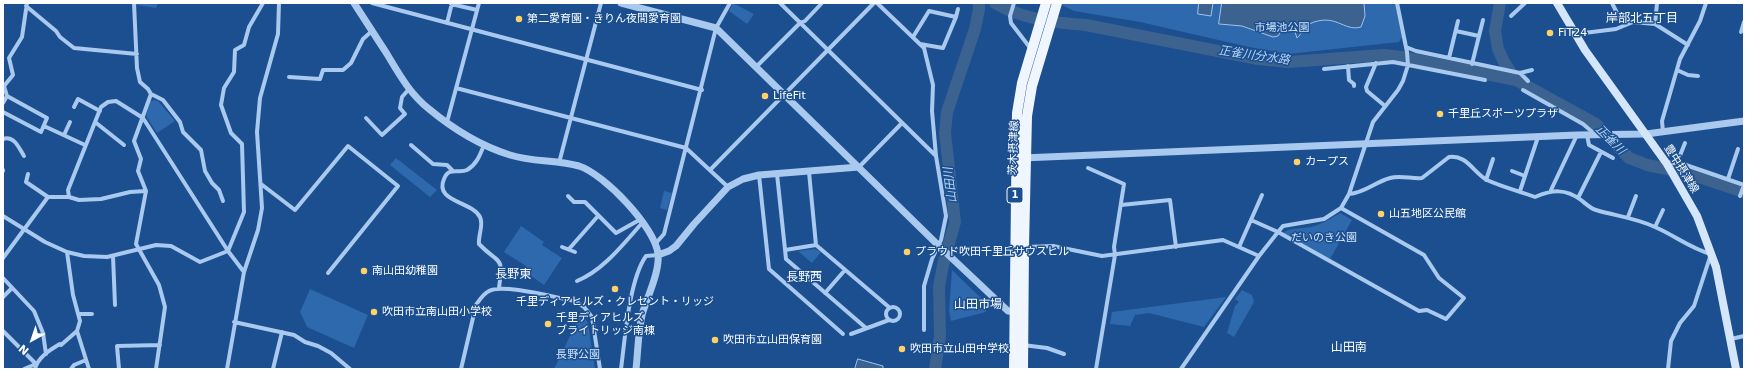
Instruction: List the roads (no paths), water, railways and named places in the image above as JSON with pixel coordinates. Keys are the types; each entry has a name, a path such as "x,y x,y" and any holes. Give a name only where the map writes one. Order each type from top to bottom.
{"main road":[{"name":"茨木摂津線","path":"1023,369 1023,345 1019,312 1021,158 1032,86 1044,26 1048,9 1057,3"},
{"name":"豊中摂津線","path":"1557,3 1575,34 1666,163 1697,216 1716,267 1736,369"},
{"name":"茨木摂津線","path":"1014,369 1024,247 1021,158 1017,113 1022,83 1032,50 1044,26"}],"street":[{"path":"134,3 137,68 140,82 151,94 163,100 180,122 183,132 201,150 205,171 212,183 219,190 223,201"},
{"path":"3,216 45,242 67,252 84,256 107,258 156,245 171,246 200,262 228,251 244,212 242,144 231,133 221,105 224,88 234,72 235,50 244,45 249,28 263,3"},
{"path":"226,369 244,272 258,230 262,208 257,132 260,98 278,34 279,3"},
{"path":"354,3 409,89 429,109 484,145 512,155 579,166 594,173 642,220 656,243 658,264 641,321 636,369"},
{"path":"372,3 702,90"},
{"path":"447,23 452,3 477,10"},
{"path":"447,122 479,3"},
{"path":"559,163 601,3"},
{"path":"621,3 716,28 757,66 952,259 1008,310 1019,312"},
{"path":"656,243 664,234 702,90 716,28 730,3"},
{"path":"780,3 936,156"},
{"path":"757,66 822,3"},
{"path":"710,170 784,93 875,3 924,48 933,85 932,111 936,156 946,216 939,246 932,259 924,286 924,330"},
{"path":"1181,369 1259,256 1283,226 1324,218 1341,208 1349,194 1373,122 1403,81 1408,63 1397,3"},
{"path":"1512,16 1525,3"},
{"path":"1612,3 1619,17 1625,18 1628,24"},
{"path":"1655,24 1657,3"},
{"path":"1664,132 1662,121 1680,59 1700,21 1706,3"},
{"path":"27,5 56,31 60,38 74,48 136,54"},
{"path":"3,112 41,132 47,118 7,96 4,86 13,75 9,58 22,37 27,5"},
{"path":"1014,5 1010,16 1011,23 1032,50"},
{"path":"920,44 943,48 958,9"},
{"path":"913,37 929,11 956,17"},
{"path":"1472,64 1483,20"},
{"path":"1449,58 1458,21"},
{"path":"1575,34 1616,29 1633,22 1655,24 1688,45"},
{"path":"1741,32 1744,25"},
{"path":"289,76 320,78 323,70 343,70 351,63 362,40 372,31"},
{"path":"1456,31 1479,36"},
{"path":"1406,47 1416,51 1503,70 1520,73 1532,70"},
{"path":"1376,63 1366,87 1367,91 1385,106"},
{"path":"1324,69 1376,63 1408,63 1485,80"},
{"path":"1348,66 1349,80 1354,86"},
{"path":"1677,70 1688,75 1698,76"},
{"path":"1520,73 1528,81"},
{"path":"456,88 686,148 728,187"},
{"path":"366,118 382,135 405,114 400,108 402,97 409,89"},
{"path":"1523,90 1583,124 1596,135"},
{"path":"151,94 134,141 141,159 138,171 146,191 136,244 159,285 165,307 156,369"},
{"path":"3,103 7,96"},
{"path":"74,107 78,99 100,111"},
{"path":"69,197 68,190 94,122 100,111 108,102 116,101 143,118 228,251 244,272"},
{"path":"1021,158 1577,135 1646,134 1744,121"},
{"path":"64,135 70,122"},
{"path":"94,122 124,145"},
{"path":"621,369 629,313 640,264 646,256 658,255 669,251 676,246 728,187 742,179 759,175 859,167 902,123"},
{"path":"44,126 85,145"},
{"path":"1551,190 1577,135"},
{"path":"1587,135 1590,144 1613,158"},
{"path":"1520,191 1538,137"},
{"path":"3,139 7,138 14,140 24,156"},
{"path":"1677,163 1685,143"},
{"path":"411,145 433,164 448,165 452,170"},
{"path":"484,145 479,158 474,165 466,171 452,170 444,177 442,184 443,190 447,196 474,209 480,217 481,225 478,236 479,244 500,261 502,269 499,288"},
{"path":"261,184 295,210 348,146 398,186 328,273"},
{"path":"1728,179 1738,149"},
{"path":"1578,198 1601,152"},
{"path":"1349,194 1356,194 1367,190 1391,178 1422,178 1449,157 1454,156 1464,160 1486,180 1535,197 1551,190 1563,191 1578,198 1594,210 1628,217 1655,227 1702,252 1711,254 1694,306 1680,323 1671,341 1668,369"},
{"path":"1486,180 1493,159"},
{"path":"1666,163 1677,163 1744,185 1740,196"},
{"path":"1088,168 1124,184 1114,247 1115,255 1096,369"},
{"path":"1512,171 1525,176"},
{"path":"809,172 816,245 890,308 894,307 898,310 900,316 895,321 889,320 851,334"},
{"path":"28,174 26,182 48,197 69,197 79,200 100,199 130,192 146,191"},
{"path":"777,174 786,259 866,328"},
{"path":"759,175 769,269 843,334"},
{"path":"1239,247 1262,195"},
{"path":"568,196 574,202 585,202 616,233 642,220"},
{"path":"1628,217 1636,196"},
{"path":"3,258 48,197"},
{"path":"1121,205 1170,200 1176,246"},
{"path":"1251,220 1278,232 1419,311 1427,310 1446,319 1464,298 1439,278 1424,255 1341,208"},
{"path":"1655,227 1663,210"},
{"path":"569,249 598,216"},
{"path":"577,281 585,278 608,260 642,220"},
{"path":"1024,247 1053,246 1102,256 1224,240 1259,256"},
{"path":"785,250 816,245"},
{"path":"562,247 574,252"},
{"path":"3,248 8,252"},
{"path":"24,369 36,364 46,354 60,344 61,345 77,331 80,322 73,295 67,252"},
{"path":"113,256 115,305"},
{"path":"825,293 845,270"},
{"path":"3,278 34,311 43,333 46,354"},
{"path":"3,297 12,288"},
{"path":"461,369 476,304 482,296 490,290 499,288 506,288 575,302 584,307 592,317 600,369"},
{"path":"889,320 886,314 890,308"},
{"path":"78,314 92,314"},
{"path":"234,322 294,335 305,342 318,346 331,353 350,369"},
{"path":"3,331 36,364"},
{"path":"77,331 89,369"},
{"path":"273,369 282,332"},
{"path":"1730,339 1744,336"},
{"path":"119,369 117,346 160,345"},
{"path":"1023,345 1047,348 1064,354"},
{"path":"71,369 74,365 86,360"},
{"path":"35,369 36,364"}],"waterway":[{"name":"山田川","path":"935,369 940,336 939,287 943,265 955,222 945,133 947,112 975,29 979,3"},
{"name":"正雀川分水路","path":"995,3 1016,13 1039,19 1086,25 1258,59 1289,62 1383,55 1402,57 1516,80"},
{"name":"正雀川","path":"1500,3 1495,31 1498,49 1504,62 1516,80 1596,124 1629,158 1647,165 1687,173 1744,192"}],"place":[{"name":"第二愛育園・きりん夜間愛育園","path":"519,19"},
{"name":"FiT24","path":"1550,33"},
{"name":"LifeFit","path":"765,96"},
{"name":"千里丘スポーツプラザ","path":"1440,114"},
{"name":"カープス","path":"1297,162"},
{"name":"山五地区公民館","path":"1381,214"},
{"name":"プラウド吹田千里丘サウスヒル","path":"907,252"},
{"name":"南山田幼稚園","path":"364,271"},
{"name":"千里ディアヒルズ・クレセント・リッジ","path":"615,289"},
{"name":"吹田市立南山田小学校","path":"374,312"},
{"name":"千里ディアヒルズ ブライトリッジ南棟","path":"548,324"},
{"name":"吹田市立山田保育園","path":"715,340"},
{"name":"吹田市立山田中学校","path":"902,349"}],"district":[{"name":"岸部北五丁目","path":"1642,19"},
{"name":"長野東","path":"513,275"},
{"name":"長野西","path":"804,278"},
{"name":"山田市場","path":"978,305"},
{"name":"山田南","path":"1349,348"}],"park label":[{"name":"市場池公園","path":"1282,28"},
{"name":"だいのき公園","path":"1324,238"},
{"name":"長野公園","path":"578,355"}]}
